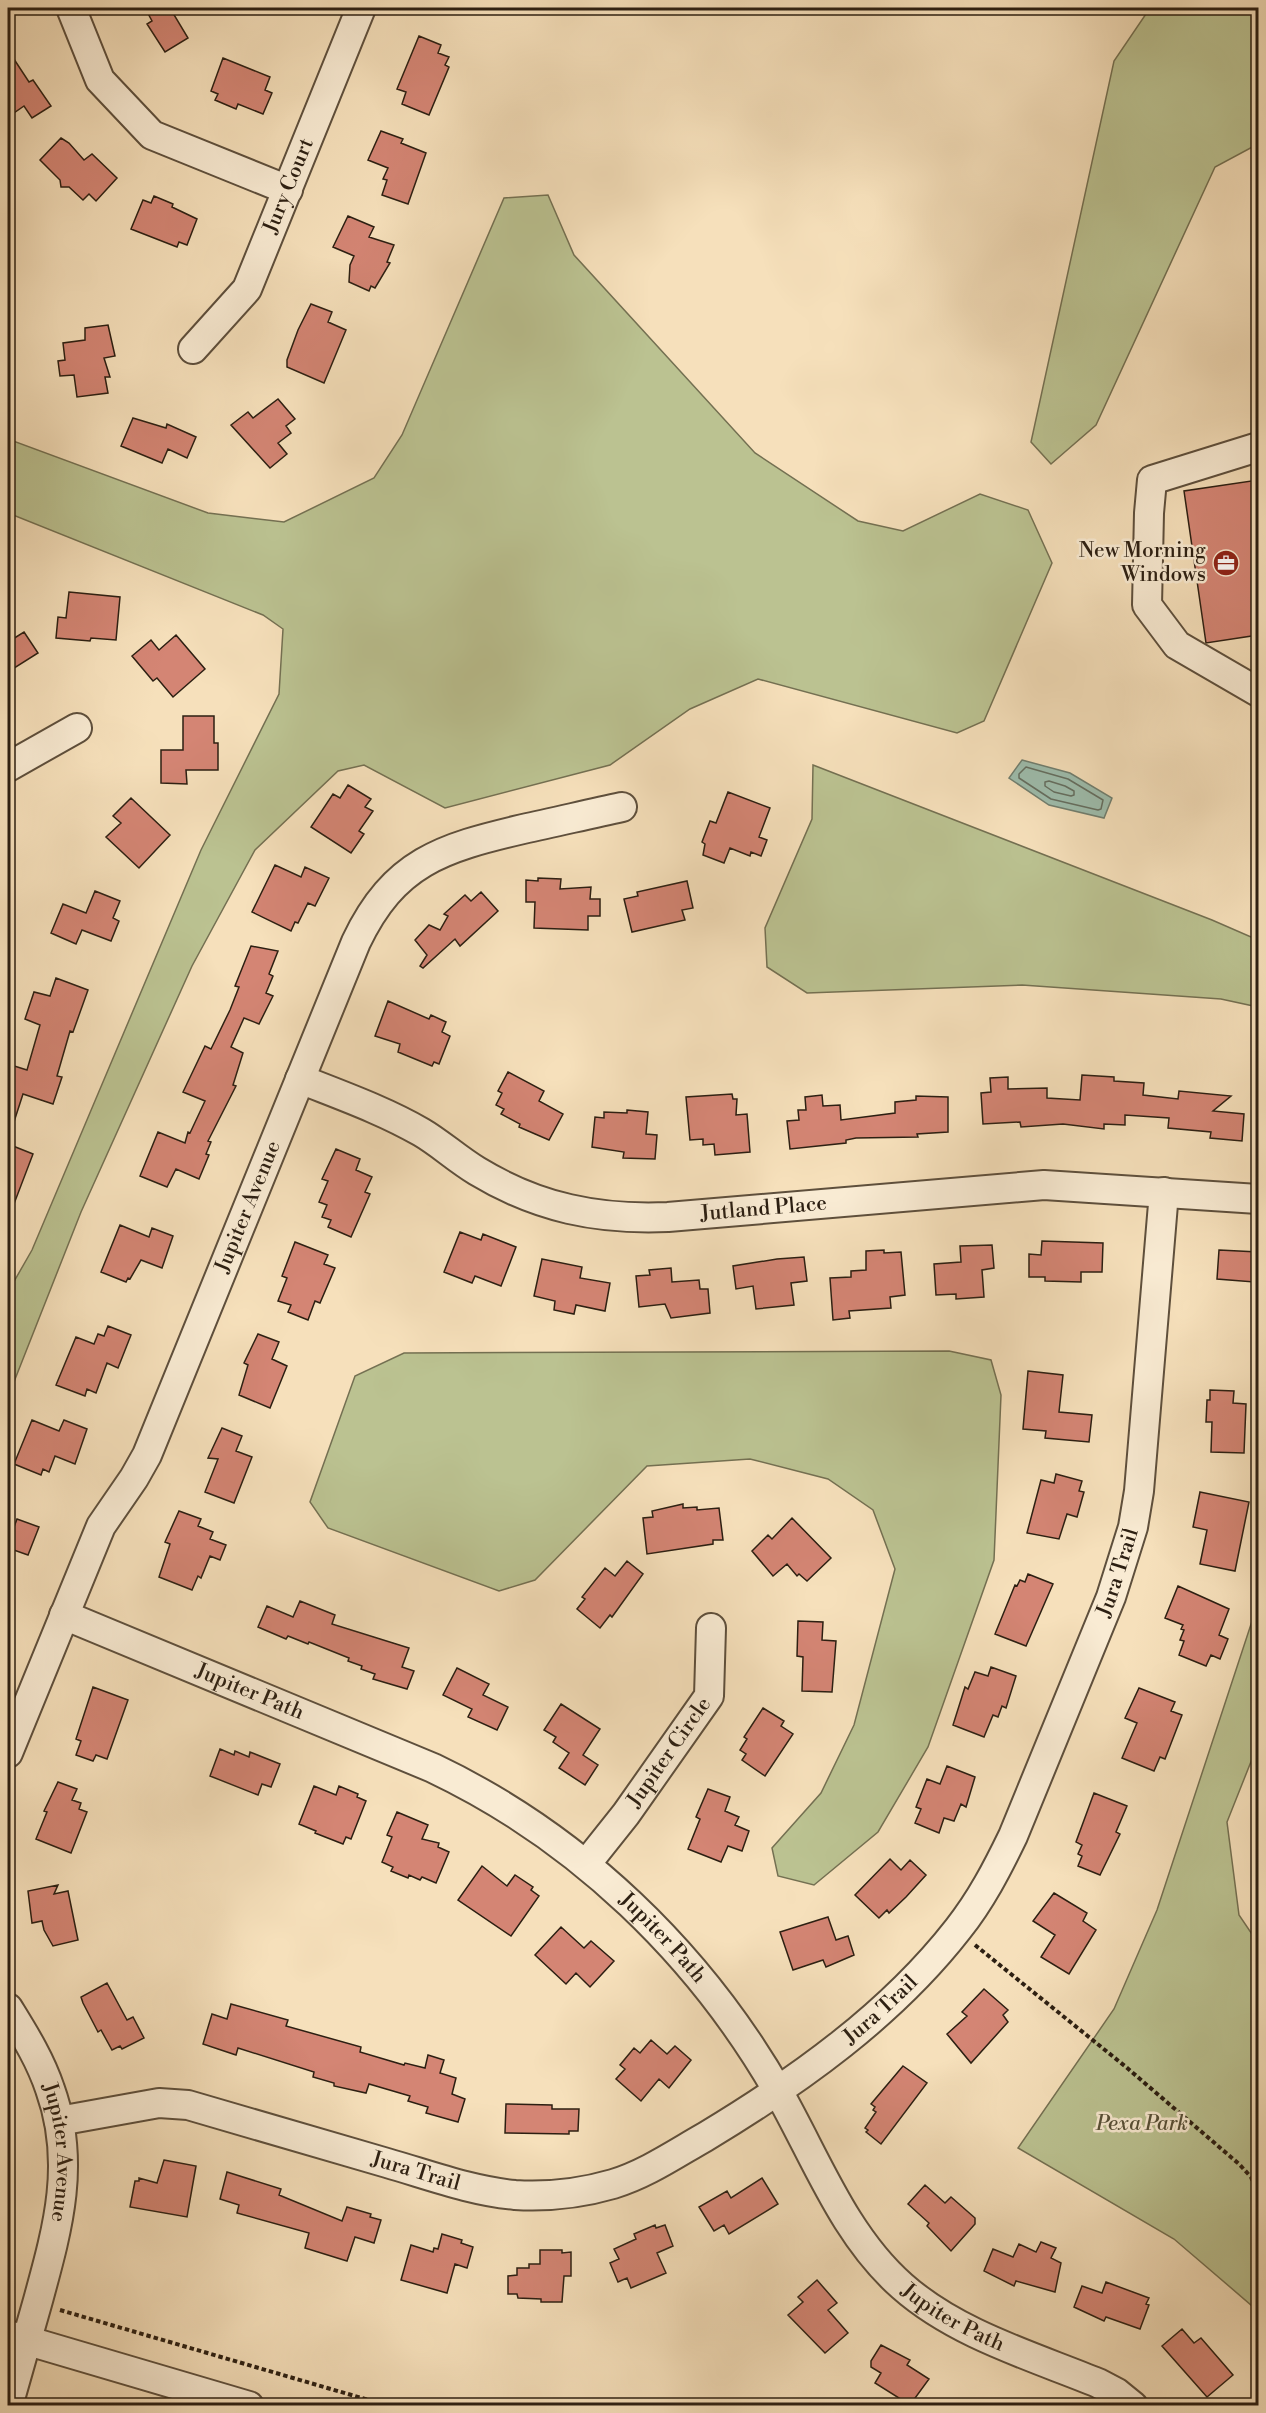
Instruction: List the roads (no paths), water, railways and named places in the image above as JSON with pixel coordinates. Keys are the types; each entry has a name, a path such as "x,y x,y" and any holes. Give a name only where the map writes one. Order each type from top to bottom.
{"street":[{"path":"71,8 100,80 152,135 288,190"},
{"name":"Jury Court","path":"193,349 247,289 361,8"},
{"path":"1258,447 1152,480 1147,605 1177,645 1258,692"},
{"path":"8,767 77,728"},
{"name":"Jupiter Avenue","path":"8,1753 101,1526 135,1478 147,1455 363,926 376,906 404,876 421,863 458,845 622,807"},
{"name":"Jutland Place","path":"300,1079 395,1118 422,1133 479,1172 532,1198 558,1207 613,1217 668,1217 1044,1185 1258,1199"},
{"name":"Jura Trail","path":"59,2121 159,2103 188,2105 464,2186 516,2195 543,2195 592,2189 640,2173 744,2114 828,2055 917,1975 957,1931 996,1872 1013,1836 1122,1564 1133,1527 1144,1454 1164,1192"},
{"name":"Jupiter Path","path":"64,1615 395,1751 463,1782 512,1811 586,1863 643,1915 694,1971 739,2030 778,2091 847,2218 871,2255 902,2286 937,2313 976,2333 1098,2383 1117,2393 1133,2406"},
{"name":"Jupiter Circle","path":"586,1863 626,1814 709,1696 711,1628"},
{"name":"Jupiter Avenue","path":"8,2008 39,2062 51,2091 59,2121 64,2167 63,2191 53,2248 37,2303 17,2338 8,2406"},
{"path":"17,2338 249,2406"}],"water":[{"path":"1022,760 1070,773 1112,798 1104,818 1049,805 1009,778"}],"place":[{"name":"New Morning Windows","path":"1226,563"}],"park label":[{"name":"Pexa Park","path":"1142,2124"}]}
